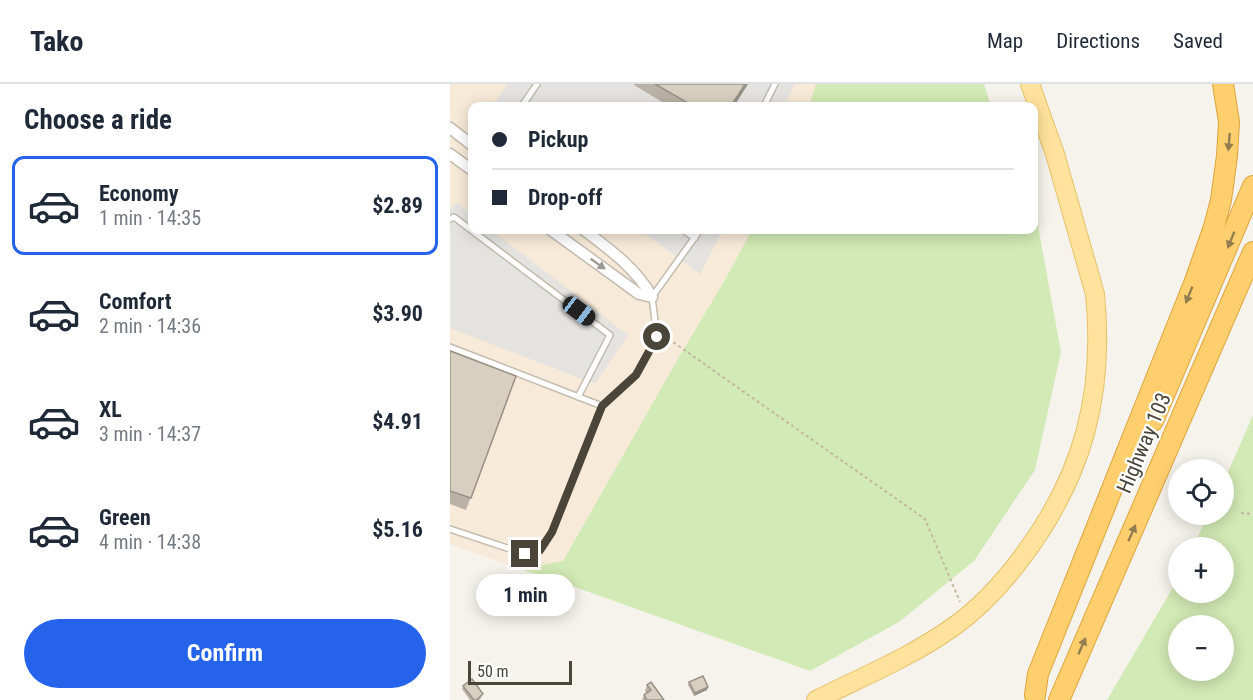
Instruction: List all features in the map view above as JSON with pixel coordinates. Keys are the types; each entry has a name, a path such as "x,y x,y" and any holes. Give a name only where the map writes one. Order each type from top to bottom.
{"highway":[{"path":"1034,697 1038,674 1195,281 1214,227 1221,200 1229,139 1229,114 1223,84"},
{"name":"Highway 103","path":"1034,697 1253,186"},
{"name":"Highway 103","path":"1059,700 1251,259"}],"main road":[{"path":"1030,84 1036,102"},
{"path":"816,700 914,651 966,616 1006,580 1035,541 1070,480 1086,435 1095,389 1097,334 1095,294 1055,154 1038,106"}],"street":[{"path":"451,131 468,142"},
{"path":"450,154 468,167"},
{"path":"556,234 639,294 652,297"},
{"path":"590,234 620,256 646,285 652,297"}],"lane":[{"path":"525,102 537,84"},
{"path":"766,102 776,84"},
{"path":"450,219 454,217 468,228"},
{"path":"476,234 610,335 578,397"},
{"path":"689,234 695,238"},
{"path":"450,529 525,554 540,550 552,532 602,406 636,375 657,337 652,297 698,234"},
{"path":"450,346 602,406"}],"path":[{"path":"665,324 673,342 925,519 966,616"},
{"path":"1241,513 1253,514"}],"shaded area":[{"path":"450,84 816,84 810,102 468,102 468,234 750,234 563,561 519,569 450,544"},
{"path":"507,84 795,84 786,102 496,102"},
{"path":"457,203 468,212 468,234 496,234 628,335 595,384 450,328 450,209"},
{"path":"645,234 721,234 700,274"}],"green space":[{"path":"816,84 984,84 990,102 810,102"},
{"path":"1038,226 1061,352 1035,470 974,561 899,622 810,671 519,569 563,561 750,234 1038,234"},
{"path":"1253,415 1253,700 1107,700 1168,596 1168,603 1234,603 1234,537 1198,537 1203,525 1234,525 1234,459"}],"building":[{"path":"655,84 745,84 734,102 686,102"},
{"path":"450,351 516,376 471,498 450,491"},
{"path":"543,584 552,592 541,605 532,597"},
{"path":"703,676 708,687 695,693 689,682"},
{"path":"472,679 483,694 476,700 463,686"},
{"path":"651,682 664,700 647,700 644,695 651,690 647,685"}],"route":[{"path":"525,554 540,550 552,532 602,406 636,375 657,337"}]}
